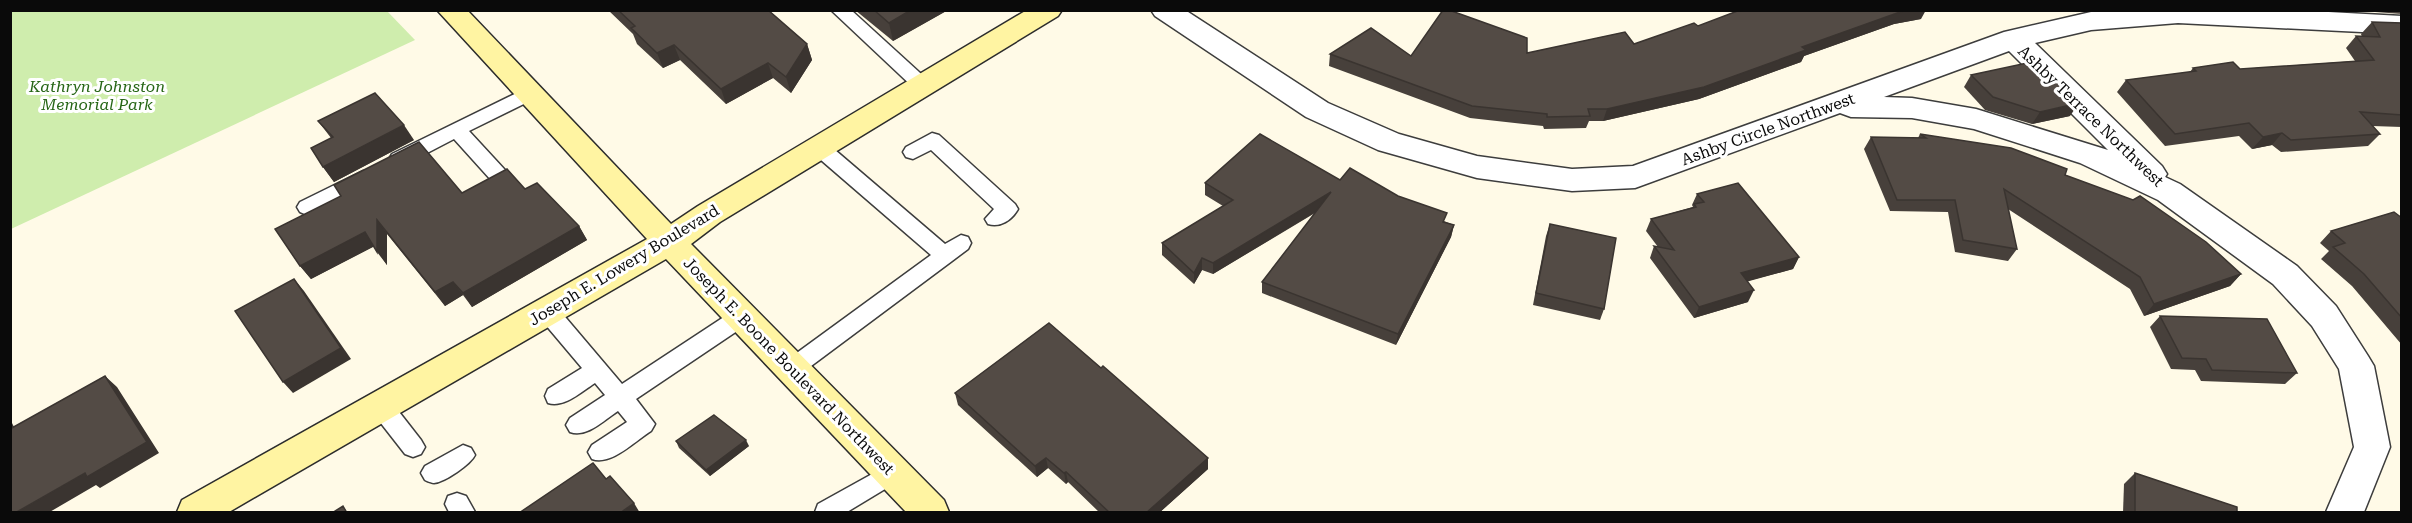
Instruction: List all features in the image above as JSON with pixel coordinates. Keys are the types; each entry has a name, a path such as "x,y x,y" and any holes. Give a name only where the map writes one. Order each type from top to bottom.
{"main road":[{"name":"Joseph E. Boone Boulevard Northwest","path":"451,10 669,242 930,513"},
{"name":"Joseph E. Lowery Boulevard","path":"196,513 669,242 709,214 1048,10"}],"street":[{"name":"Ashby Circle Northwest","path":"1165,10 1317,110 1389,142 1477,167 1572,180 1635,177 2014,39 2091,21 2178,14 2402,25"},
{"name":"Ashby Terrace Northwest","path":"2014,39 2169,192 2285,275 2324,316 2356,366 2372,447 2346,513"},
{"name":"Ashby Terrace Northwest","path":"1834,106 1912,108 1976,119 2091,155 2169,192"}],"lane":[{"path":"840,10 923,86"},
{"path":"307,207 529,93"},
{"path":"456,129 498,175"},
{"path":"913,152 932,140 947,167 978,193 1008,209 995,219"},
{"path":"791,369 953,249 870,178 820,149"},
{"path":"547,311 643,424 600,452"},
{"path":"578,424 741,317"},
{"path":"556,396 597,370"},
{"path":"381,406 413,447"},
{"path":"434,473 463,455"},
{"path":"827,513 892,473"}],"green space":[{"name":"Kathryn Johnston Memorial Park","path":"11,10 387,11 415,40 11,229"}],"building":[{"path":"618,10 768,10 807,44 786,77 768,63 721,89 674,45 657,53 631,28 635,26"},
{"path":"874,10 911,10 889,23"},
{"path":"1443,10 1449,10 1527,38 1527,53 1625,32 1634,44 1694,23 1698,26 1740,10 1907,10 1802,47 1806,50 1704,87 1607,109 1588,109 1590,116 1547,117 1547,114 1472,106 1330,54 1371,28 1411,56"},
{"path":"2372,22 2402,23 2402,115 2360,112 2380,134 2291,140 2282,133 2263,137 2249,123 2175,134 2126,80 2196,71 2193,68 2233,62 2240,69 2374,60 2356,36 2380,37"},
{"path":"2036,61 2079,103 2040,112 1993,97 1971,75"},
{"path":"375,93 404,125 323,167 311,148 333,137 318,121"},
{"path":"1260,134 1340,180 1350,168 1398,196 1447,213 1443,222 1454,225 1398,334 1262,282 1331,192 1213,263 1202,258 1194,273 1162,243 1233,200 1205,183"},
{"path":"1920,134 2011,148 2067,169 2065,175 2133,200 2140,196 2206,242 2241,274 2154,304 2140,277 2004,189 2017,249 1963,240 1955,200 1897,200 1871,137 1926,138"},
{"path":"419,142 462,193 507,169 525,189 537,183 579,226 463,293 453,282 435,292 377,220 377,252 365,232 300,266 275,229 341,196 334,185"},
{"path":"1738,183 1799,257 1741,273 1754,290 1699,307 1654,246 1674,250 1651,219 1696,207 1694,204 1704,202 1697,194"},
{"path":"2394,212 2402,218 2402,318 2364,274 2333,247 2345,243 2331,231"},
{"path":"1550,224 1616,238 1604,309 1536,293"},
{"path":"294,279 341,348 283,382 235,311"},
{"path":"2160,316 2267,319 2297,373 2212,370 2206,359 2182,358"},
{"path":"1049,323 1101,368 1103,366 1208,458 1146,513 1110,513 1066,472 1064,473 1046,458 1035,466 955,393"},
{"path":"105,376 147,442 87,477 85,473 15,513 10,513 10,429"},
{"path":"714,415 746,440 706,470 676,441"},
{"path":"593,463 606,479 610,476 634,503 620,513 519,513"},
{"path":"2135,473 2237,507 2237,513 2135,513"},
{"path":"343,506 347,513 332,513"}]}
